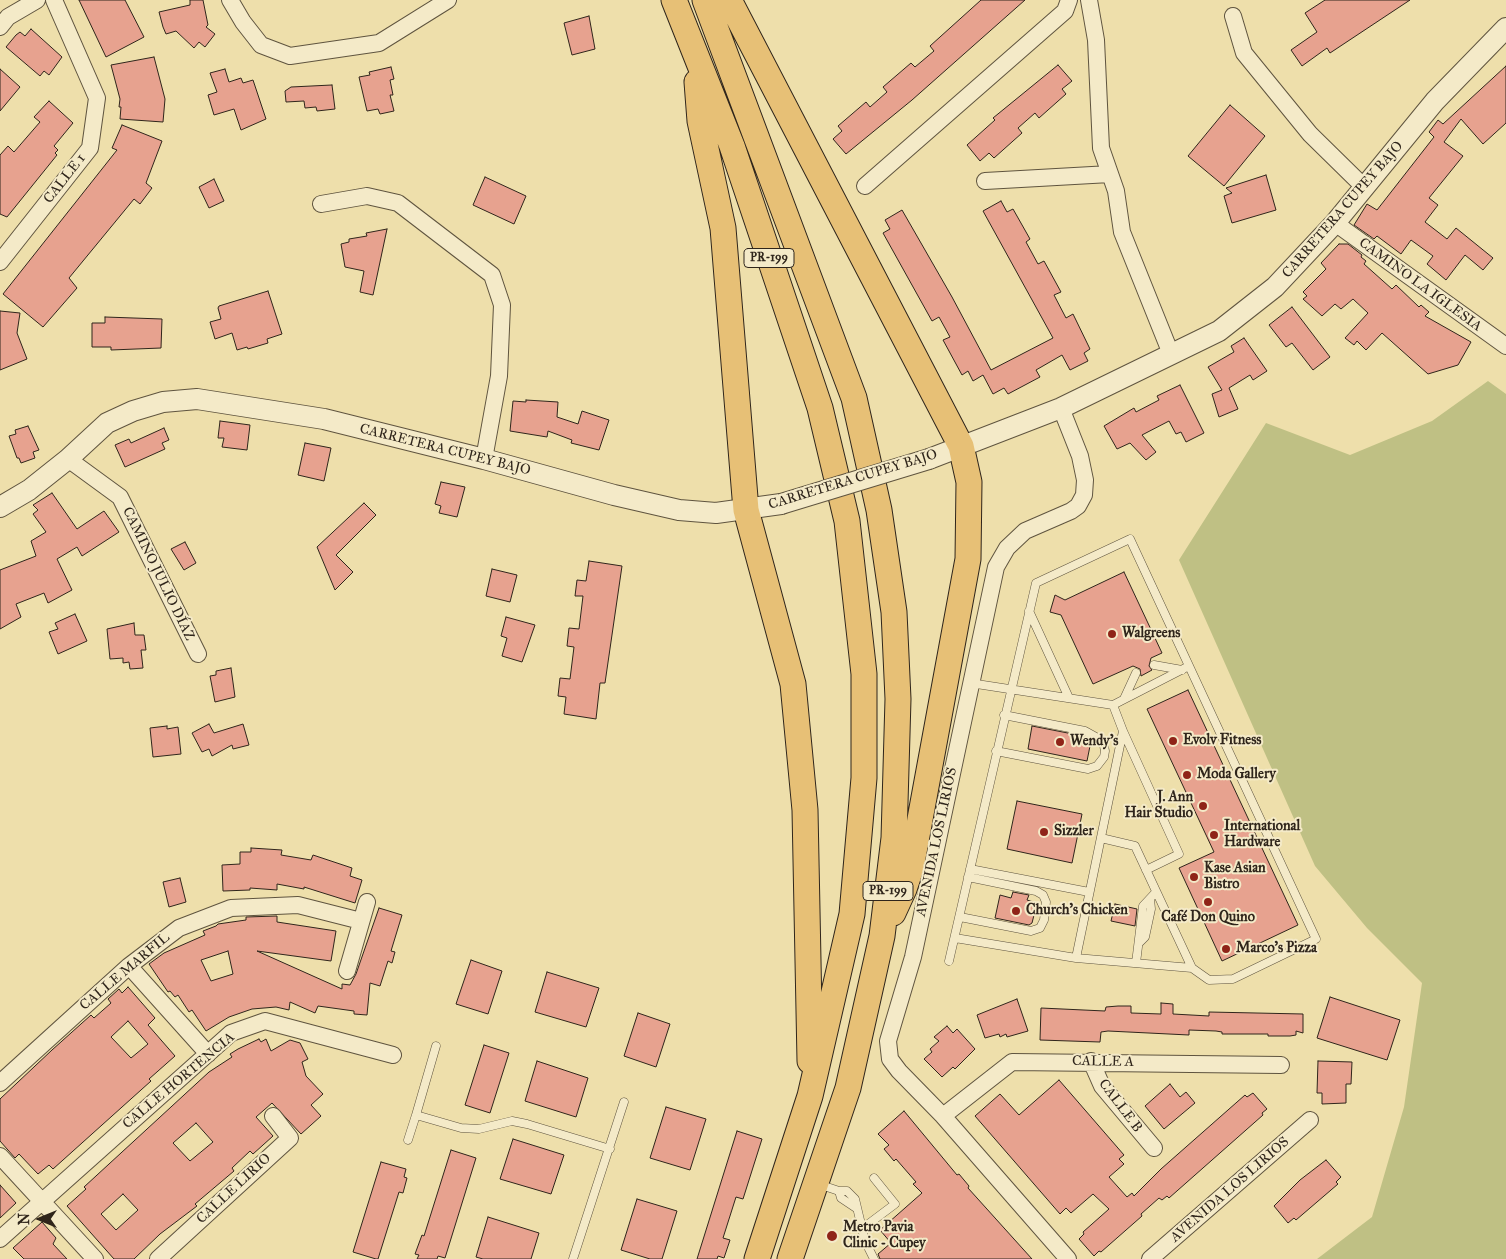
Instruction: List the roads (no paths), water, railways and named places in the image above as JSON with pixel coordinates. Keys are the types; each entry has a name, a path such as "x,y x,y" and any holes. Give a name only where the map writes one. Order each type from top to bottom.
{"main road":[{"name":"PR-199","path":"674,0 732,146 820,408 847,521 864,674 864,778 852,914 810,1096 757,1259"},
{"name":"PR-199","path":"705,0 854,398 879,510 894,612 898,699 894,838 882,936 848,1088 814,1183 790,1259"},
{"path":"729,0 961,446 969,482 968,559 911,868 904,889 882,936"},
{"path":"694,54 700,122 723,228 746,510 793,684 805,810 810,1096"}],"street":[{"path":"0,27 8,17 37,0"},
{"name":"CALLE 1","path":"0,262 90,148 97,98 54,0"},
{"path":"230,0 243,22 261,45 290,56 379,43 448,0"},
{"path":"865,186 1065,11 1069,0"},
{"path":"1089,0 1096,40 1101,148 1116,191 1122,232 1171,354"},
{"path":"1233,16 1244,53 1310,134 1364,187"},
{"name":"CARRETERA CUPEY BAJO","path":"0,507 29,490 68,459 107,423 132,411 163,402 197,399 324,419 484,459 614,495 679,510 716,512 746,510 781,504 929,460 1061,408 1219,331 1275,287 1335,223 1435,101 1506,28"},
{"path":"985,181 1110,174"},
{"path":"321,204 367,196 398,203 492,275 502,305 499,376 484,459"},
{"name":"CAMINO LA IGLESIA","path":"1335,223 1506,346"},
{"name":"AVENIDA LOS LIRIOS","path":"1061,408 1080,456 1085,480 1084,495 1078,506 1071,511 1025,531 1007,548 996,568 913,957 888,1041 890,1060 944,1116 1068,1259"},
{"name":"CAMINO JULIO DÍAZ","path":"68,459 120,497 198,654"},
{"path":"347,971 367,902"},
{"name":"CALLE MARFIL","path":"0,1083 129,966 179,928 231,908 298,905 361,921"},
{"path":"129,966 208,1054"},
{"name":"CALLE HORTENCIA","path":"0,1239 231,1034 265,1022 393,1055"},
{"name":"CALLE A","path":"944,1116 1012,1062 1091,1061 1281,1065"},
{"name":"CALLE B","path":"1091,1061 1102,1086 1154,1148"},
{"name":"CALLE LIRIO","path":"158,1259 290,1138 273,1116"},
{"name":"AVENIDA LOS LIRIOS","path":"1150,1259 1310,1120"},
{"path":"0,1156 95,1259"}],"lane":[{"path":"949,961 1004,715 1036,583 1130,539 1186,668 1316,939 1233,980 1209,980 1192,968 1135,846 1101,838"},
{"path":"1029,611 1069,698"},
{"path":"1154,665 1186,668"},
{"path":"970,683 1113,705 1186,668"},
{"path":"1124,699 1136,673"},
{"path":"1113,705 1179,854 1146,870"},
{"path":"996,751 1088,769 1097,766 1104,757 1103,741 1096,735 1004,715"},
{"path":"1076,958 1123,731"},
{"path":"969,873 1089,892"},
{"path":"960,917 1031,931 1040,928 1044,920 1046,902 1043,895 1036,891 969,873"},
{"path":"1136,964 1143,906 1156,892"},
{"path":"955,938 1076,958 1192,968"},
{"path":"408,1140 436,1046"},
{"path":"573,1259 624,1102"},
{"path":"416,1115 461,1128 478,1129 512,1121 610,1149"},
{"path":"863,1228 895,1204 874,1178"},
{"path":"814,1183 839,1191 847,1191 855,1199 865,1241 874,1259"}],"place":[{"name":"Walgreens","path":"1112,634"},
{"name":"Evolv Fitness","path":"1173,741"},
{"name":"Wendy's","path":"1060,742"},
{"name":"Moda Gallery","path":"1187,775"},
{"name":"J. Ann Hair Studio","path":"1203,806"},
{"name":"Sizzler","path":"1044,832"},
{"name":"International Hardware","path":"1214,835"},
{"name":"Kase Asian Bistro","path":"1194,877"},
{"name":"Café Don Quino","path":"1208,902"},
{"name":"Church's Chicken","path":"1016,911"},
{"name":"Marco's Pizza","path":"1226,949"},
{"name":"Metro Pavia Clinic - Cupey","path":"832,1236"}]}
